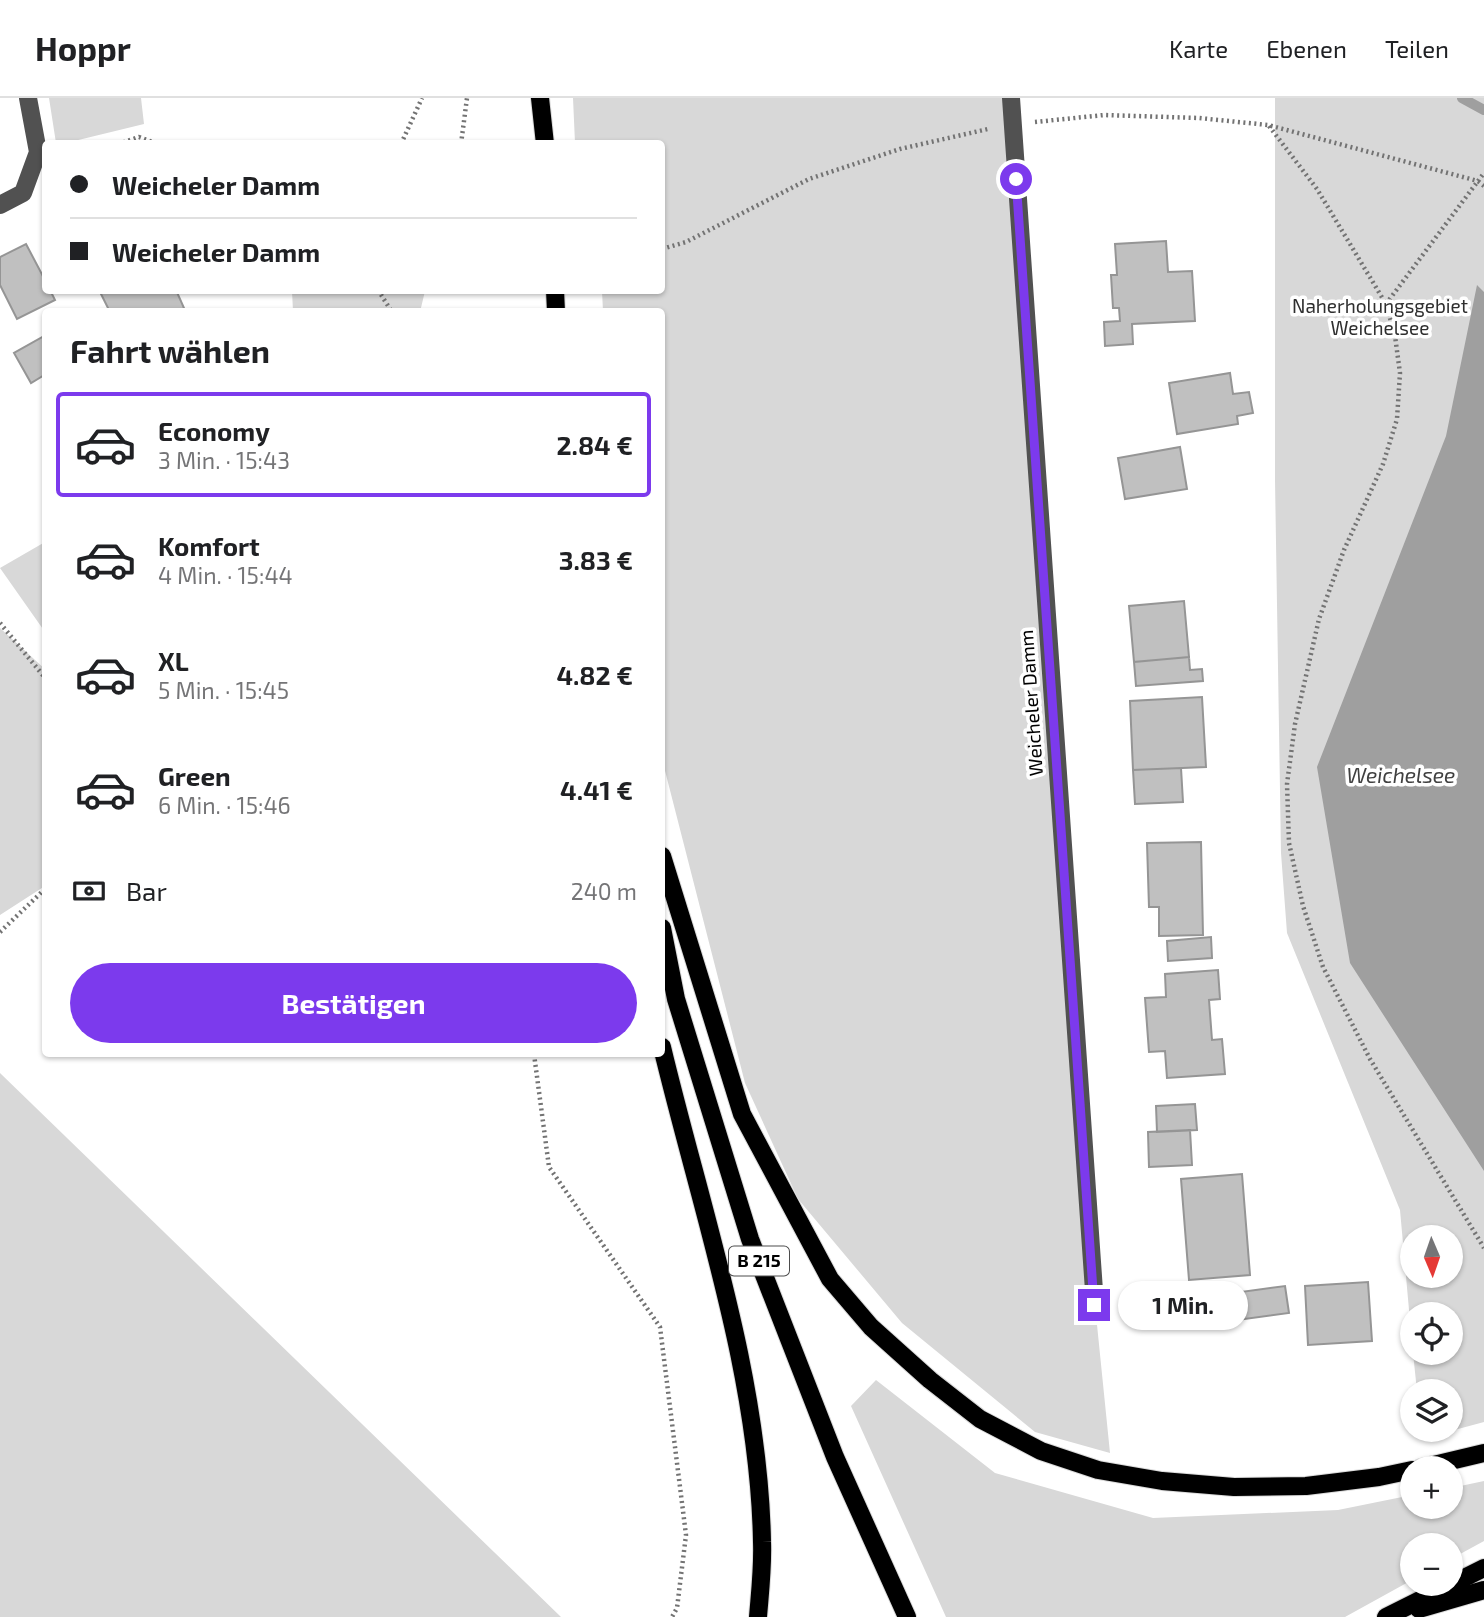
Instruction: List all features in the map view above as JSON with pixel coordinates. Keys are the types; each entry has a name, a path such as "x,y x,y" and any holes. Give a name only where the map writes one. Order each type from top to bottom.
{"main road":[{"path":"540,98 545,140"},
{"path":"551,140 553,98"},
{"path":"665,866 742,1114 830,1279 871,1327 930,1380 980,1419 1004,1432 1041,1451 1098,1470 1162,1481 1234,1488 1306,1486 1400,1473"},
{"name":"B 215","path":"665,943 676,999 750,1239 835,1457 906,1617"},
{"path":"665,1057 735,1330 754,1445 762,1543 758,1617"},
{"path":"1463,1458 1484,1453"},
{"path":"1386,1617 1484,1568"},
{"path":"1392,1617 1484,1590"}],"street":[{"path":"0,205 23,193 38,152 28,98"},
{"name":"Weicheler Damm","path":"1011,98 1094,1305"}],"path":[{"path":"403,140 422,98"},
{"path":"462,140 467,98"},
{"path":"665,248 686,242 809,179 900,149 1012,124 1104,115 1199,118 1268,125 1478,181 1484,186"},
{"path":"1268,125 1317,189 1386,304 1395,335 1400,373 1397,419 1383,464 1344,550 1319,619 1295,724 1287,784 1289,843 1303,906 1322,967 1370,1059 1484,1248"},
{"path":"130,140 139,137 147,140"},
{"path":"1386,304 1484,173"},
{"path":"0,623 42,673"},
{"path":"0,932 42,892"},
{"path":"534,1057 549,1167 660,1327 686,1535 677,1608 672,1617"}],"green space":[{"path":"49,98 141,98 144,124 78,140 56,140"},
{"path":"573,98 1011,98 1095,1305 1110,1453 1035,1432 902,1323 798,1199 745,1083 665,771 665,308 603,308 602,294 665,294 665,140 575,140"},
{"name":"Naherholungsgebiet Weichelsee","path":"1275,98 1484,98 1484,1422 1463,1428 1463,1379 1416,1379 1414,1365 1463,1365 1463,1302 1408,1302 1407,1288 1463,1288 1463,1225 1401,1225 1400,1210 1287,933 1281,853 1275,480"},
{"path":"292,294 424,294 421,308 293,308"},
{"path":"42,544 42,628 0,568"},
{"path":"0,628 42,666 42,888 0,915"},
{"path":"0,1073 561,1617 0,1617"},
{"path":"876,1380 995,1473 1153,1518 1338,1510 1400,1497 1400,1519 1463,1519 1463,1485 1484,1481 1484,1541 1463,1552 1463,1533 1400,1533 1400,1587 1345,1617 946,1617 851,1406"}],"water":[{"name":"Weichelsee","path":"1477,285 1484,292 1484,1171 1350,963 1317,767 1446,436"}],"building":[{"path":"1166,241 1168,272 1192,271 1195,321 1132,324 1133,344 1105,346 1104,322 1120,321 1119,308 1113,308 1111,275 1117,275 1115,244"},
{"path":"26,244 42,274 42,294 52,294 55,300 17,319 0,285 0,257"},
{"path":"101,294 178,294 184,308 108,308"},
{"path":"42,337 42,376 31,383 14,353"},
{"path":"1230,373 1233,394 1249,392 1253,413 1237,416 1238,424 1177,434 1169,383"},
{"path":"1180,447 1187,489 1125,499 1118,458"},
{"path":"1184,601 1189,657 1134,662 1129,606"},
{"path":"1189,657 1190,670 1202,669 1203,681 1136,686 1134,662"},
{"path":"1202,697 1206,767 1133,770 1130,701"},
{"path":"1181,768 1183,802 1135,804 1133,770"},
{"path":"1201,842 1203,935 1159,936 1159,907 1149,907 1147,843"},
{"path":"1211,937 1212,958 1168,961 1167,941"},
{"path":"1218,970 1220,999 1209,1000 1212,1040 1222,1039 1225,1074 1167,1078 1165,1051 1149,1052 1145,998 1166,997 1165,974"},
{"path":"1195,1104 1197,1130 1157,1132 1156,1106"},
{"path":"1190,1130 1192,1165 1149,1167 1148,1132"},
{"path":"1242,1174 1250,1275 1189,1280 1181,1179"},
{"path":"1368,1282 1372,1341 1308,1345 1305,1286"},
{"path":"1285,1286 1289,1313 1179,1328 1175,1301"}],"waterway":[{"path":"1462,98 1484,110"}],"route":[{"path":"1016,179 1094,1305"}]}
